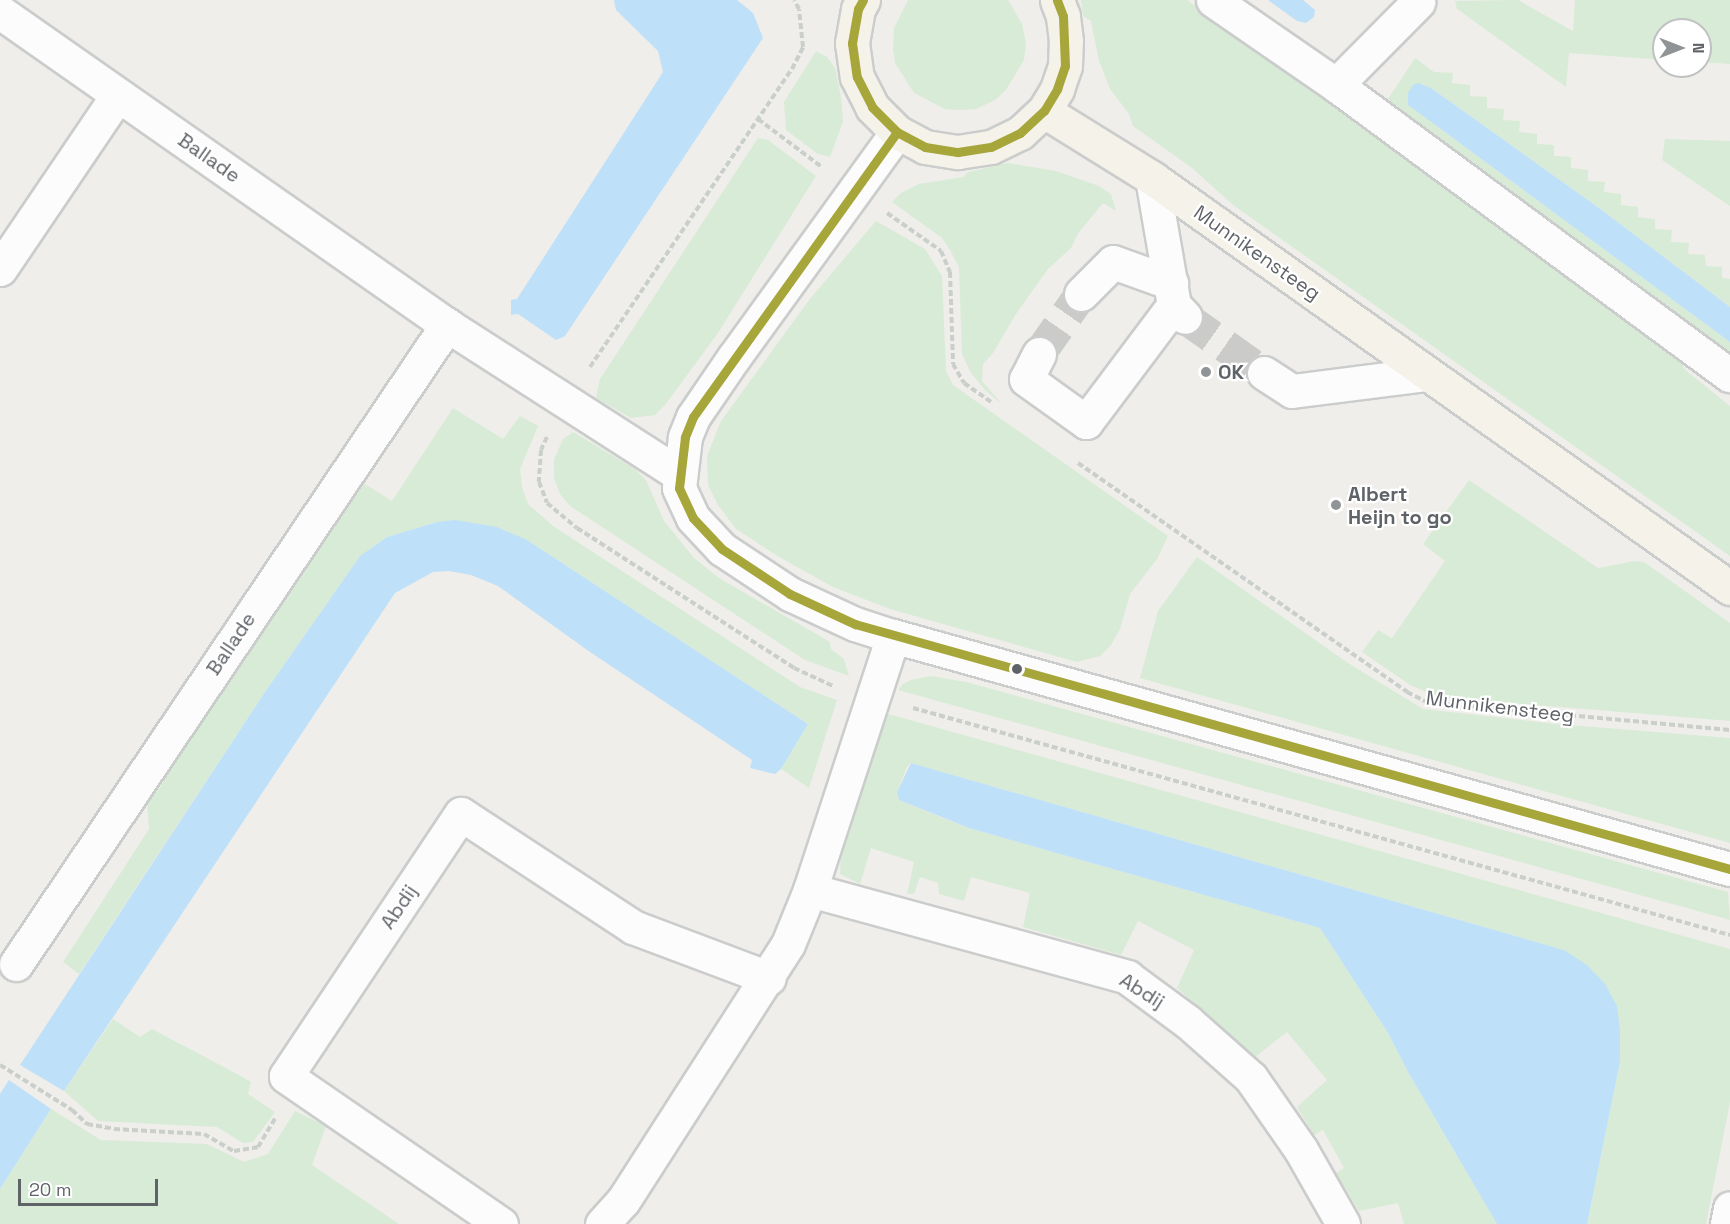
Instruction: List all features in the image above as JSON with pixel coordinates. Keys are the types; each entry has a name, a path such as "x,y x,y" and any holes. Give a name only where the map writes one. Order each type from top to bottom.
{"main road":[{"path":"863,0 858,9 852,43 857,77 872,107 897,132 925,147 958,152 991,147 1020,133 1044,111 1057,89 1065,66 1066,41 1063,16 1057,0"},
{"name":"Munnikensteeg","path":"1044,111 1152,178 1730,588"}],"street":[{"path":"1213,0 1336,86 1730,375"},
{"path":"1336,86 1418,2"},
{"name":"Ballade","path":"0,12 447,325 680,474"},
{"path":"0,269 118,95"},
{"path":"897,132 693,417 685,437 680,488 693,518 722,549 790,594 855,624 1730,869"},
{"path":"1039,354 1026,379 1086,422 1177,302 1152,178"},
{"path":"1081,294 1113,262 1177,302"},
{"name":"Ballade","path":"16,964 447,325"},
{"path":"1264,373 1292,391 1427,374"},
{"path":"602,1224 623,1201 769,978 788,944 810,890 893,636"},
{"name":"Abdij","path":"286,1076 461,814 633,927 769,978"},
{"name":"Abdij","path":"810,890 1127,977 1188,1022 1251,1078 1301,1150 1343,1224"},
{"path":"286,1076 501,1224"},
{"path":"1727,1224 1730,1208"}],"path":[{"path":"794,0 799,9 803,47 792,69 758,119 941,251 950,272 953,364 963,383 993,403"},
{"name":"Munnikensteeg","path":"1071,458 1407,692 1427,702 1730,730"},
{"path":"0,1065 72,1110 87,1124 114,1129 204,1134 234,1151 258,1147 282,1107 272,1100 286,1076"}],"green space":[{"path":"908,0 1008,0 1022,24 1026,43 1024,60 1006,90 995,100 976,109 959,110 945,109 914,93 895,63 893,48 894,28"},
{"path":"1081,0 1187,0 1367,132 1676,344 1684,369 1730,406 1730,556 1233,205 1192,168 1133,126 1129,114 1110,89 1099,61 1091,21 1083,16"},
{"path":"1518,0 1573,31 1575,0 1730,0 1730,64 1712,63 1712,18 1652,18 1652,59 1569,53 1566,87 1457,9 1455,1"},
{"path":"816,51 827,57 835,68 841,97 843,122 830,157 818,154 786,130 784,102"},
{"path":"1415,58 1434,72 1453,73 1452,83 1470,85 1470,96 1487,97 1487,108 1504,109 1503,120 1520,121 1519,132 1537,134 1537,144 1554,145 1554,156 1571,157 1571,168 1588,170 1588,181 1605,182 1604,192 1621,194 1621,205 1638,207 1638,217 1655,219 1655,229 1672,230 1671,242 1689,243 1688,254 1705,255 1706,266 1722,267 1722,278 1730,279 1730,307 1599,208 1431,88 1408,105 1730,342 1730,354 1613,271 1386,102"},
{"path":"758,138 768,140 816,176 718,333 665,405 655,415 631,418 596,398 600,379"},
{"path":"1665,139 1730,141 1730,206 1662,160"},
{"path":"1007,163 1056,171 1099,186 1111,194 1116,211 1103,203 1079,232 1071,248 1048,269 1016,314 993,353 983,364 982,381 1002,404 986,391 971,373 962,354 959,267 950,250 942,238 892,202 901,193 919,184 963,177 968,172"},
{"path":"876,221 925,249 942,276 946,371 953,385 1168,536 1157,559 1130,594 1120,629 1111,645 1100,656 1077,662 890,609 833,587 779,557 736,529 718,505 708,485 707,456 721,421 809,300"},
{"path":"453,408 503,439 520,416 538,426 520,469 522,487 528,504 553,526 800,687 837,700 809,788 781,769 808,724 527,540 437,522 387,537 360,556 265,692 79,974 63,962 149,829 146,782 158,790 360,481 392,501"},
{"path":"573,432 635,469 646,480 664,521 694,558 719,578 830,642 831,649 844,659 849,676 805,660 570,506 560,494 554,478 554,459 563,439"},
{"path":"1469,480 1598,568 1635,561 1644,562 1730,623 1730,721 1438,697 1410,685 1362,652 1378,630 1392,638 1445,561 1423,544"},
{"path":"1197,557 1348,663 1423,709 1557,724 1730,738 1730,843 1140,678 1158,611"},
{"path":"931,676 966,682 1728,892 1730,920 898,690 911,680"},
{"path":"885,713 1730,949 1730,1102 1706,1224 1587,1224 1620,1062 1564,950 911,763 907,767 897,792 899,800 940,817 969,828 1320,928 1388,1033 1408,1072 1497,1224 1404,1224 1398,1203 1359,1211 1336,1173 1344,1168 1323,1130 1314,1135 1297,1107 1327,1080 1287,1032 1255,1057 1177,988 1194,950 1138,921 1121,955 1023,927 1030,893 971,877 964,901 939,894 938,883 920,877 914,894 907,894 914,862 871,848 860,884 840,874 841,849"},
{"path":"113,1019 140,1037 152,1029 239,1075 251,1082 248,1094 275,1112 253,1142 243,1143 217,1127 98,1121 64,1091"},
{"path":"51,1109 101,1140 207,1144 244,1162 268,1154 295,1111 326,1126 312,1165 399,1224 0,1224 0,1189"}],"water":[{"path":"614,0 737,0 753,13 763,38 565,336 556,340 518,314 511,315 511,300 517,299 663,72 658,51 616,10"},
{"path":"1268,0 1303,0 1315,10 1314,17 1306,23 1297,21"},
{"path":"1418,83 1431,88 1599,208 1730,307 1730,342 1408,105 1408,93 1413,85"},
{"path":"455,520 497,527 527,540 808,724 781,769 775,774 750,768 752,760 590,652 498,586 471,575 449,571 433,572 395,593 64,1091 20,1065 265,692 360,556 387,537 437,522"},
{"path":"911,763 1564,950 1587,965 1605,984 1617,1006 1620,1062 1587,1224 1497,1224 1408,1072 1388,1033 1320,928 969,828 899,800 897,792"},
{"path":"9,1080 51,1109 0,1189 0,1094"}],"tunnel":[{"path":"1039,354 1081,294"},
{"path":"1185,317 1264,373"}],"transit line":[{"path":"863,0 858,9 852,43 857,77 872,107 897,132 925,147 958,152 991,147 1020,133 1044,111 1057,89 1065,66 1063,16 1057,0"},
{"path":"897,132 693,417 685,437 679,488 693,518 722,549 790,594 855,624 1730,869"}],"place":[{"name":"OK","path":"1206,372"},
{"name":"Albert Heijn to go","path":"1336,505"}]}
